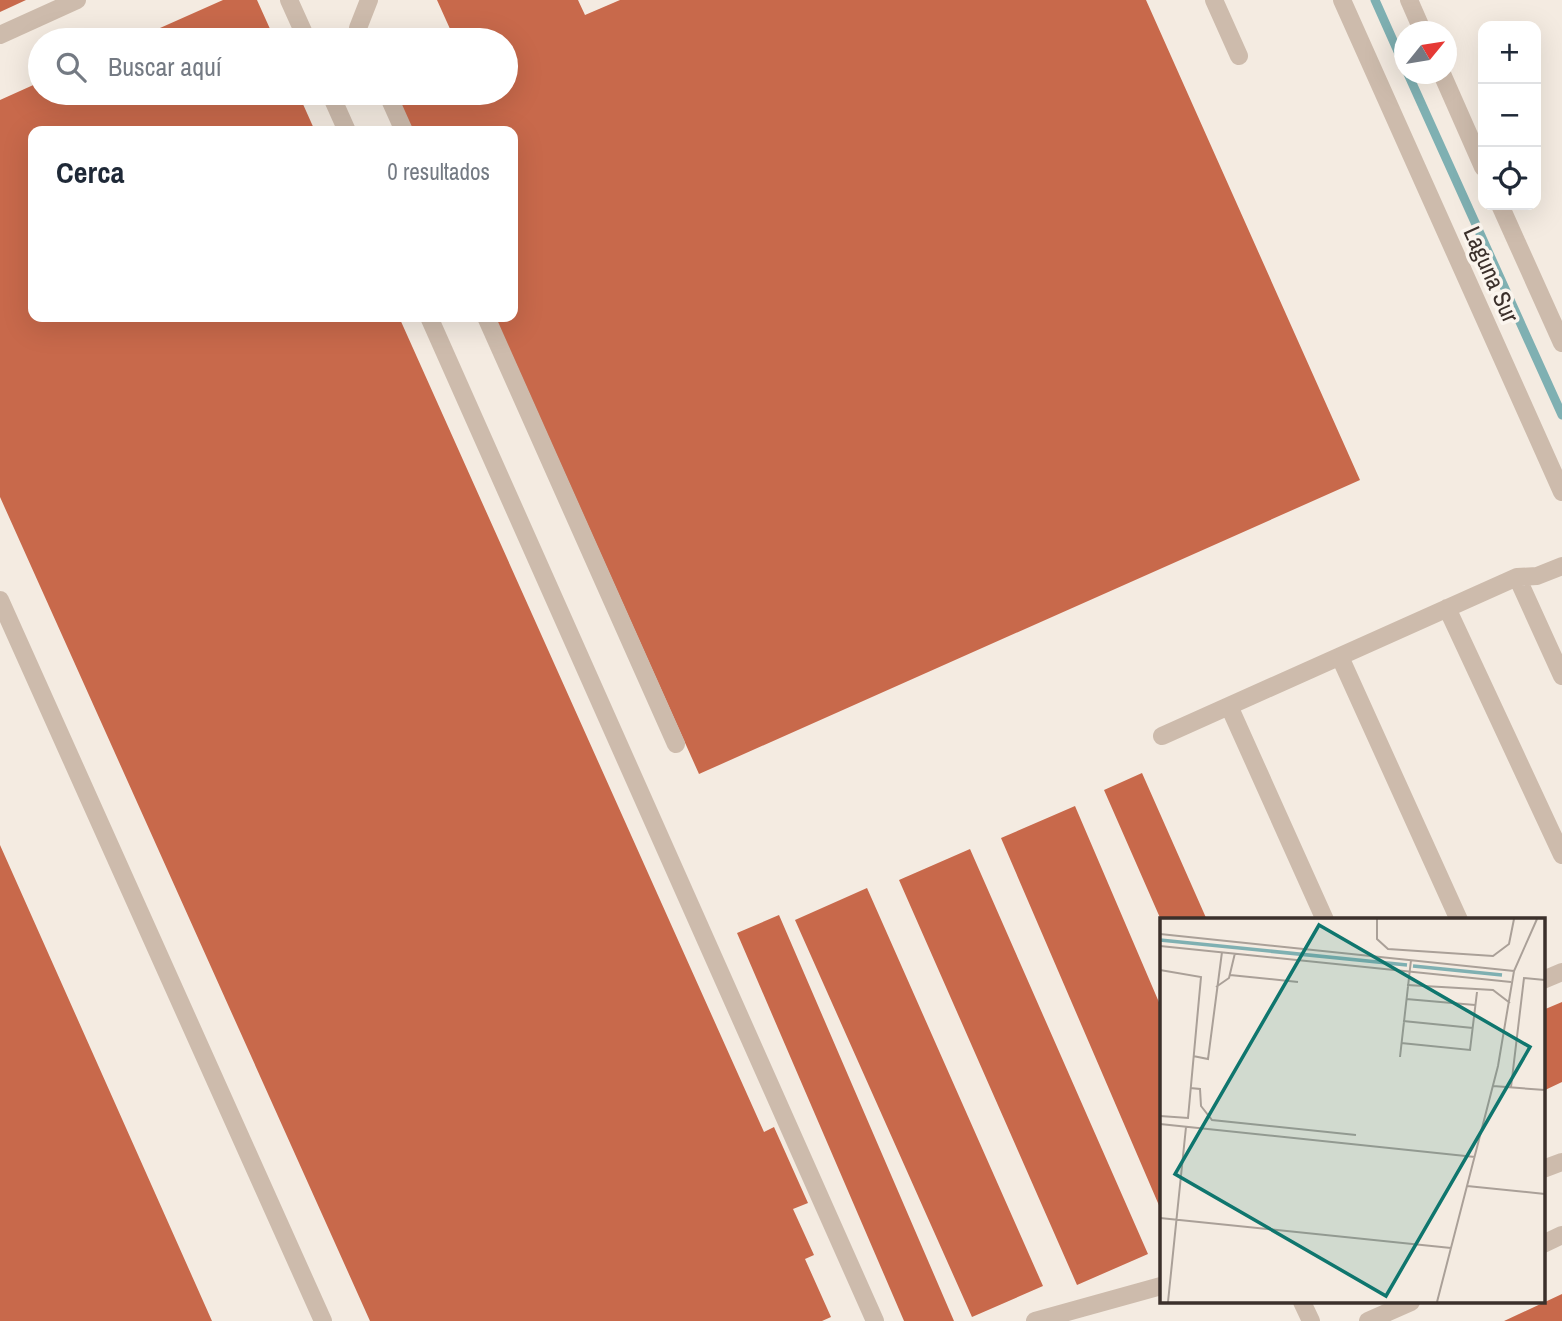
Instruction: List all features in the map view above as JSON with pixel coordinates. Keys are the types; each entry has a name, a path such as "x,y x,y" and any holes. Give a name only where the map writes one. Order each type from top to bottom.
{"street":[{"path":"0,35 78,0"},
{"path":"289,0 302,28"},
{"path":"358,28 369,0"},
{"path":"1214,0 1239,56"},
{"name":"Laguna Sur","path":"1342,0 1562,492"},
{"path":"1409,0 1418,21"},
{"path":"1446,84 1478,156"},
{"path":"335,105 345,126"},
{"path":"392,105 402,126"},
{"name":"Laguna Sur","path":"1502,210 1562,343"},
{"path":"431,322 875,1321"},
{"path":"488,322 676,744"},
{"path":"1162,736 1517,577 1537,576 1562,566"},
{"path":"1517,577 1562,676"},
{"path":"0,600 323,1321"},
{"path":"1447,608 1562,855"},
{"path":"1340,657 1458,918"},
{"path":"1229,706 1324,918"},
{"path":"1544,980 1562,972"},
{"path":"1544,1169 1562,1162"},
{"path":"1544,1244 1562,1235"},
{"path":"1035,1321 1160,1286"},
{"path":"1303,1304 1311,1321"},
{"path":"1368,1321 1406,1304"}],"building":[{"path":"0,0 26,0 0,12"},
{"path":"223,0 257,0 270,28 160,28"},
{"path":"437,0 578,0 585,15 620,0 1146,0 1360,480 699,774 497,322 518,322 518,126 410,126 400,105 518,105 518,28 450,28"},
{"path":"28,87 28,105 303,105 313,126 28,126 28,322 401,322 764,1132 774,1127 808,1203 793,1209 814,1255 805,1259 831,1317 822,1321 370,1321 0,497 0,100"},
{"path":"1142,773 1206,918 1160,918 1104,790"},
{"path":"1075,806 1160,1005 1160,1208 1001,838"},
{"path":"0,845 212,1321 0,1321"},
{"path":"970,849 1148,1254 1077,1285 899,880"},
{"path":"867,888 1043,1286 972,1317 795,920"},
{"path":"779,915 954,1321 904,1321 737,933"},
{"path":"1562,1002 1562,1082 1544,1091 1544,1010"},
{"path":"1562,1294 1562,1321 1504,1321 1544,1304"}],"waterway":[{"path":"1375,0 1394,43"},
{"path":"1413,84 1562,415"}]}
